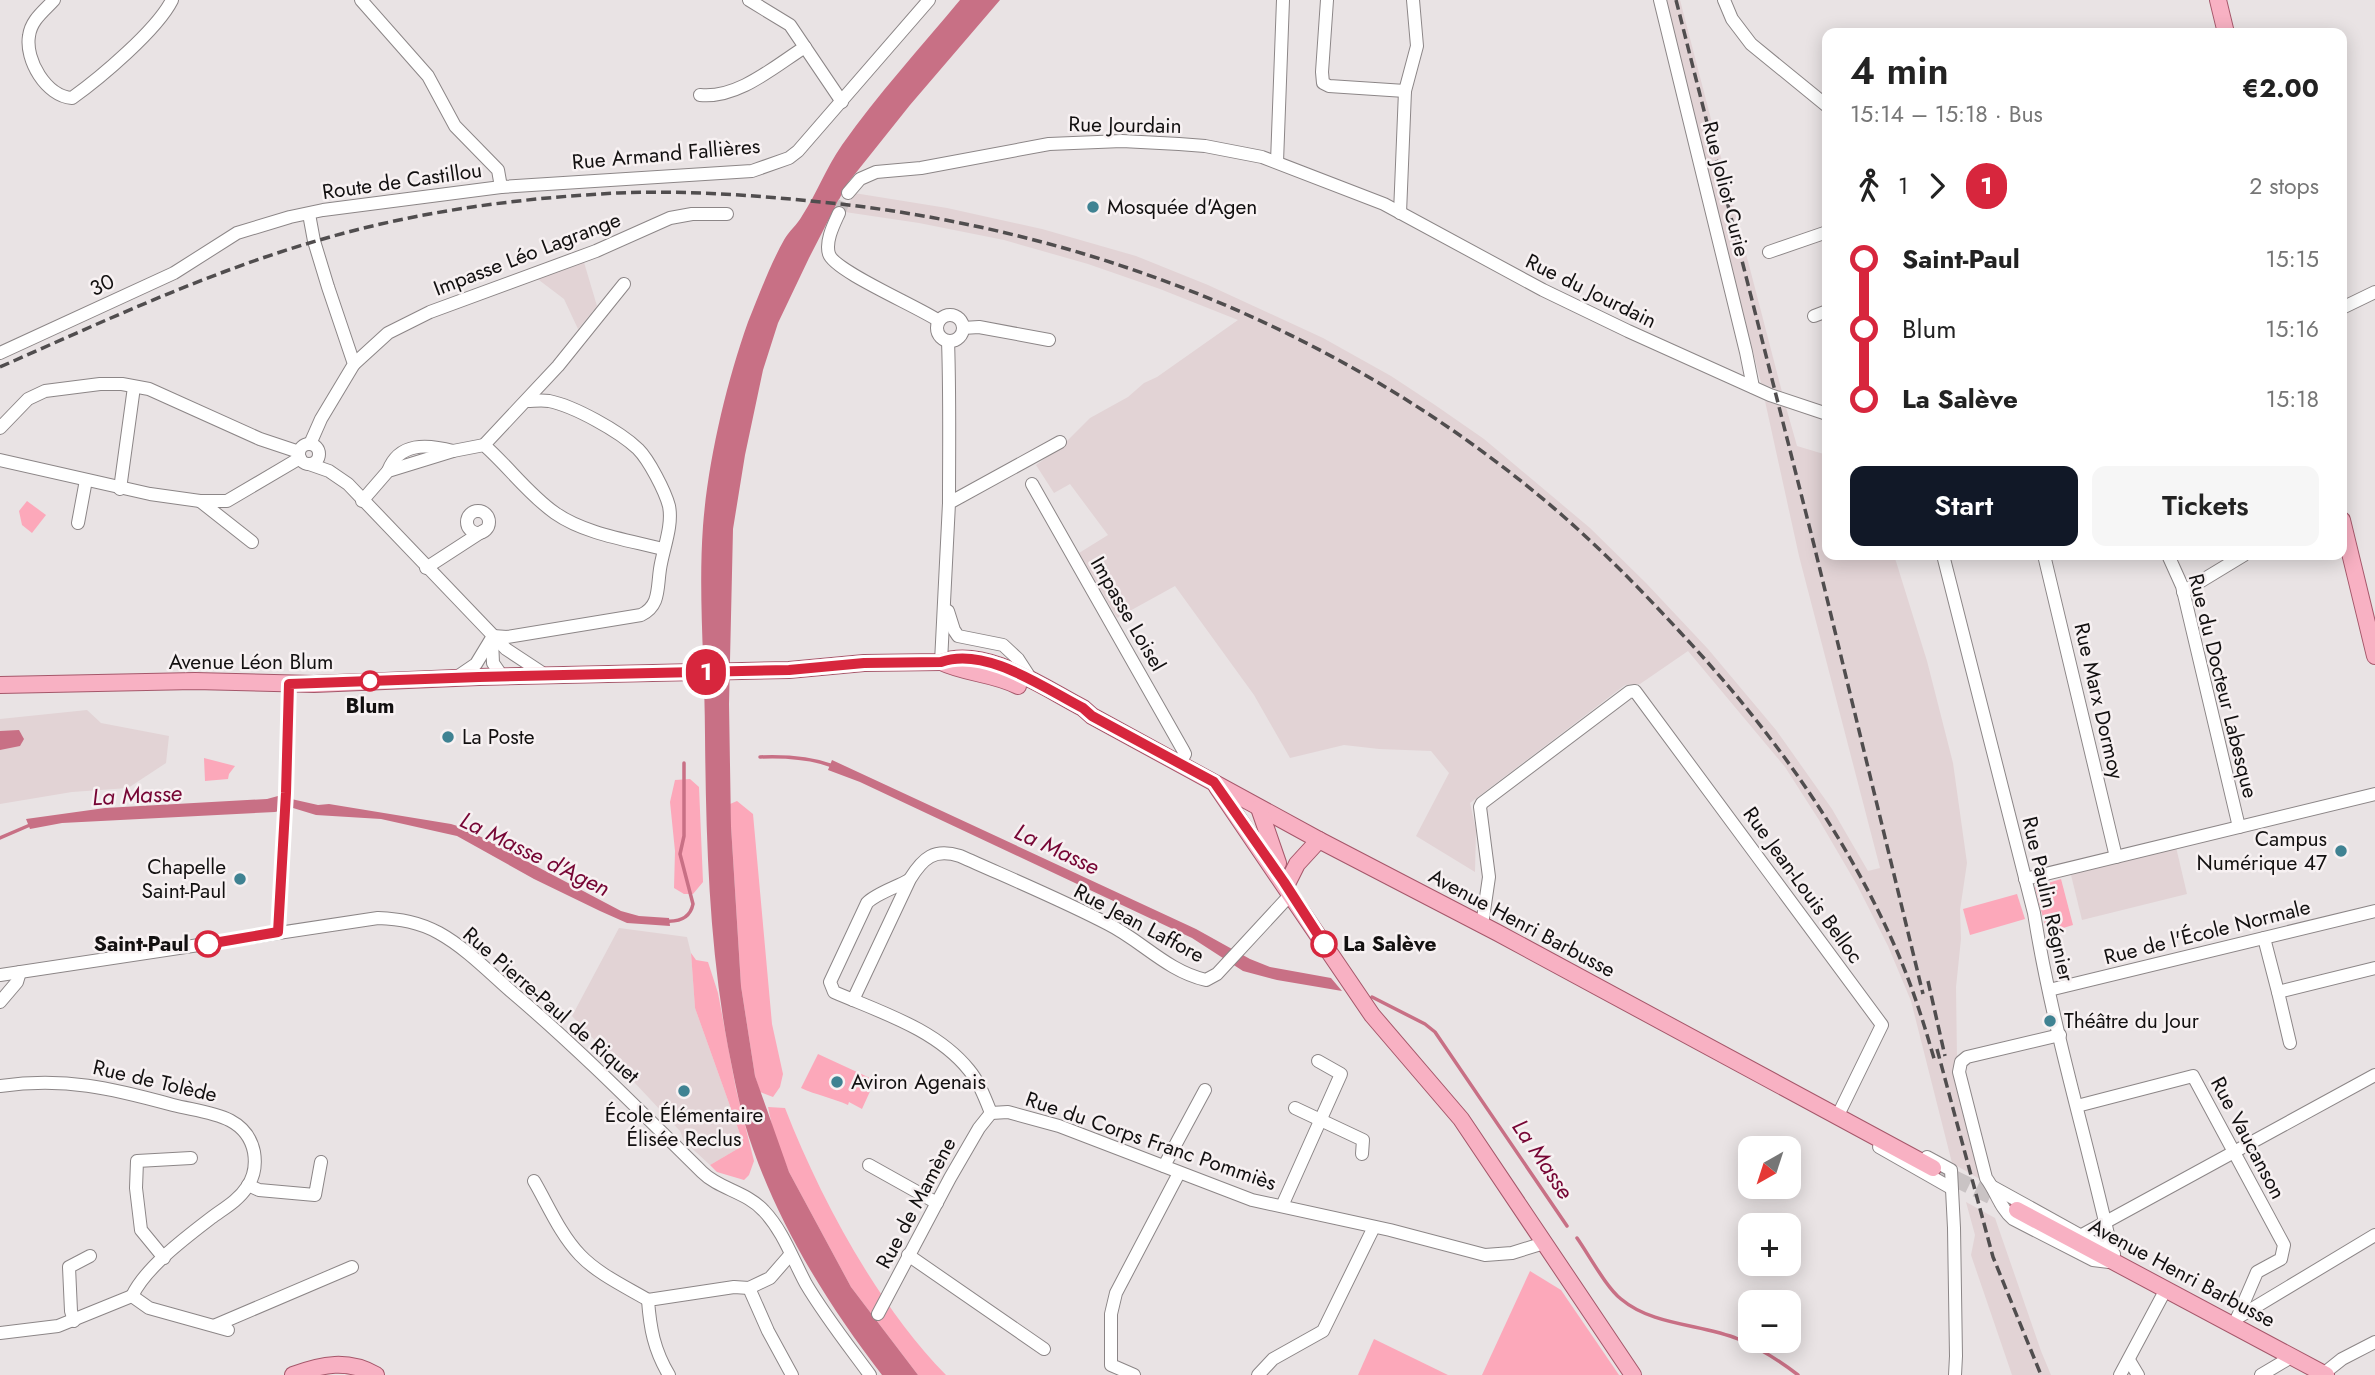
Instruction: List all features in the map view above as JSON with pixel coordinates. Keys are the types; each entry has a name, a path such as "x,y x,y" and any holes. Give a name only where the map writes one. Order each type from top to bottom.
{"main road":[{"path":"2218,0 2225,28"},
{"path":"2347,541 2375,656"},
{"name":"Avenue Henri Barbusse","path":"674,673 800,670 864,663 941,662 951,658 993,663 1083,708 1092,716 1319,840 1933,1168"},
{"name":"Avenue Henri Barbusse","path":"941,662 956,669 1004,678 1079,715 1092,716"},
{"name":"Avenue Léon Blum","path":"0,685 195,681 289,684 674,673"},
{"path":"1004,678 1025,678"},
{"path":"1214,782 1372,1015 1461,1119 1633,1375"},
{"path":"1247,829 1255,805"},
{"path":"1255,805 1287,887"},
{"path":"1287,887 1297,864 1319,840"},
{"name":"Avenue Henri Barbusse","path":"2017,1210 2116,1260 2166,1290 2235,1320 2324,1375"},
{"path":"293,1375 330,1364 345,1364 376,1375"}],"street":[{"path":"54,0 34,21 28,38 34,67 47,88 72,99 132,47 167,11 172,0"},
{"path":"361,0 428,76 455,126 498,170 501,187"},
{"path":"749,0 790,25 842,102"},
{"name":"Rue Armand Fallières","path":"501,187 752,171 789,158 799,151 929,0"},
{"path":"1277,162 1283,0"},
{"path":"1326,0 1323,83 1329,86 1405,92"},
{"path":"1400,213 1405,92 1417,46 1413,0"},
{"name":"Rue Joliot Curie","path":"1660,0 1753,387"},
{"path":"1724,0 1732,19 1751,44 1822,102"},
{"path":"700,95 709,96 743,86 805,47"},
{"name":"Rue Jourdain","path":"848,193 860,179 876,172 921,168 1049,144 1122,141 1205,146 1277,162 1384,204 1400,213"},
{"name":"Route de Castillou","path":"216,244 244,230 290,217 501,187"},
{"path":"839,213 828,245 833,262 939,321"},
{"name":"Rue du Jourdain","path":"1400,213 1542,290 1770,395 1822,412"},
{"path":"309,214 321,264 354,364"},
{"name":"Impasse Léo Lagrange","path":"307,454 321,419 354,364 388,333 430,312 596,251 670,218 692,214 727,214"},
{"path":"1769,251 1822,234"},
{"name":"30","path":"0,353 174,273 216,244"},
{"path":"362,501 388,471 453,451 484,445 527,401 624,284"},
{"path":"2347,306 2375,292"},
{"path":"1814,316 1822,314"},
{"path":"952,315 960,318 963,328 959,338 948,341 939,335 937,327 943,316 952,315"},
{"path":"963,328 979,327 1049,340"},
{"path":"941,662 949,503 948,341"},
{"path":"0,428 28,399 45,391 100,384 149,389 260,439 307,454 348,484 493,637 506,649 547,676"},
{"path":"120,489 134,387"},
{"path":"493,637 508,637 641,615 651,610 655,602 663,549 670,525 669,506 639,450 604,425 564,405 542,400 527,401"},
{"path":"949,503 1060,442"},
{"path":"484,445 533,495 562,517 590,529 663,549"},
{"path":"0,460 120,489 200,501 227,502 307,454"},
{"path":"78,523 86,480"},
{"name":"Impasse Loisel","path":"1032,484 1184,750 1185,754 1180,763"},
{"path":"200,501 252,542"},
{"path":"226,522 227,502"},
{"path":"426,568 483,531"},
{"name":"Rue Paulin Régnier","path":"1944,560 2025,879 2049,990 2116,1260"},
{"name":"Rue Marx Dormoy","path":"2045,560 2116,857"},
{"name":"Rue du Docteur Labesque","path":"2170,560 2183,592 2239,827"},
{"path":"2183,592 2236,560"},
{"path":"946,604 958,636 1003,645 1018,659 1029,678 1040,685"},
{"path":"493,637 493,663 502,677"},
{"path":"454,679 476,664 493,637"},
{"path":"502,677 506,649"},
{"path":"278,932 289,684"},
{"name":"Rue Jean-Louis Belloc","path":"1482,925 1489,877 1480,807 1482,803 1629,692 1635,691 1882,1025 1840,1111"},
{"path":"2025,879 2375,793"},
{"name":"Rue Jean Laffore","path":"853,1000 910,879 919,864 939,853 960,856 1107,924 1179,971 1206,980 1217,974 1246,942 1287,887"},
{"name":"Rue Jean Laffore","path":"910,879 867,903 830,982 834,992 933,1038 952,1052 980,1087 991,1113"},
{"path":"885,893 896,907"},
{"name":"Rue de l'École Normale","path":"2049,990 2375,911"},
{"name":"Rue Pierre-Paul de Riquet","path":"0,975 378,918 407,920 441,934 542,1018 640,1110 703,1174 752,1200 763,1210 772,1221 814,1296 870,1375"},
{"path":"2264,938 2290,1044"},
{"path":"2278,992 2375,968"},
{"path":"0,1002 17,982 20,972"},
{"path":"2060,1035 1967,1057 1961,1062 1959,1072 1979,1153 1986,1178 1993,1186 2005,1213 2093,1260 2116,1260"},
{"path":"1282,1206 1341,1074 1318,1061"},
{"path":"2082,1235 2375,1074"},
{"name":"Rue Vaucanson","path":"2077,1106 2193,1076 2284,1245 2281,1259 2257,1272 2235,1320"},
{"name":"Rue de Tolède","path":"0,1086 46,1082 96,1085 229,1119 244,1131 252,1145 255,1168 248,1185"},
{"path":"1780,1084 1793,1085 1951,1170 1955,1241 1955,1375"},
{"path":"1780,1084 1787,1096 1951,1188"},
{"path":"1164,1167 1205,1090"},
{"path":"1295,1108 1363,1140 1362,1154"},
{"name":"Rue du Corps Franc Pommiès","path":"991,1113 1008,1112 1059,1125 1252,1200 1485,1255 1512,1253 1544,1243"},
{"name":"Rue de Mamène","path":"878,1314 979,1128 991,1113"},
{"path":"164,1258 141,1230 136,1188 137,1161 191,1158"},
{"path":"0,1334 58,1326 132,1296 141,1280 234,1201 248,1185 259,1190 315,1195 321,1162"},
{"path":"869,1165 937,1203"},
{"path":"1134,1375 1107,1370 1111,1314 1116,1293 1179,1173"},
{"path":"534,1181 569,1242 582,1257 604,1274 648,1300 734,1287 749,1288 770,1278 790,1255"},
{"path":"1993,1186 2082,1235 2116,1260"},
{"path":"1258,1375 1273,1359 1323,1331 1374,1227"},
{"path":"2235,1320 2375,1236"},
{"path":"908,1255 1044,1349"},
{"path":"74,1321 69,1267 90,1256"},
{"path":"132,1296 149,1308 222,1328 352,1267"},
{"path":"749,1288 792,1375"},
{"path":"2120,1375 2166,1290"},
{"path":"648,1300 654,1346 669,1375"},
{"path":"2324,1375 2342,1359 2375,1342"},
{"path":"2262,1375 2293,1356"},
{"path":"2129,1360 2138,1375"}],"shaded area":[{"path":"960,0 1000,0 847,184 809,258 778,323 763,370 733,529 729,704 731,826 741,986 755,1076 789,1172 851,1287 918,1375 882,1375 808,1267 778,1209 753,1149 736,1086 722,1009 710,892 701,604 703,526 714,449 732,371 748,322 779,250 842,145"},
{"path":"1663,0 1680,0 1782,392 1761,383"},
{"path":"854,193 947,208 1042,229 1136,256 1208,285 1323,338 1391,376 1484,439 1590,528 1646,583 1708,649 1776,730 1832,809 1868,871 1880,868 1799,556 1765,401 1786,407 1797,446 1822,454 1822,560 1896,560 1927,661 1953,763 1967,863 1960,910 1961,939 1956,987 1957,1059 1983,1181 1952,1163 1911,1001 1888,946 1857,885 1785,767 1688,651 1640,684 1625,685 1470,803 1476,830 1475,872 1416,836 1449,773 1431,751 1344,745 1290,758 1254,695 1175,586 1117,618 1079,553 1108,535 1070,484 1054,493 1036,465 1061,447 1090,418 1128,397 1144,383 1157,377 1238,320 1088,264 1004,240 845,212"},
{"path":"583,259 597,306 578,329 564,299 535,277"},
{"path":"27,501 46,515 32,533 22,525 19,511"},
{"path":"87,710 101,723 169,736 166,763 128,788 72,792 0,804 0,719"},
{"path":"19,730 24,739 20,746 0,750 0,731"},
{"path":"204,758 235,766 228,779 205,781"},
{"path":"832,760 1196,929 1250,959 1270,967 1331,978 1342,991 1243,971 1192,938 860,782 828,770"},
{"path":"690,779 699,787 703,882 693,894 684,894 674,888 675,851 670,802 675,780"},
{"path":"278,796 464,828 621,911 639,916 669,918 670,926 627,923 534,879 457,836 381,819 316,815 293,808 275,812 62,823 30,829 26,819 105,808 267,799"},
{"path":"737,801 753,814 772,1024 783,1074 780,1087 773,1097 760,1092 755,1076 741,986 730,804"},
{"path":"2176,847 2187,894 2082,920 2071,875"},
{"path":"2061,879 2073,925 2047,933 2035,887"},
{"path":"2017,894 2025,919 1970,935 1963,909"},
{"name":"École Élémentaire Élisée Reclus","path":"619,928 687,937 691,953 695,1008 740,1134 739,1148 710,1165 684,1141 680,1131 572,1016"},
{"path":"691,953 696,960 708,962 718,993 736,1089 754,1161 744,1180 717,1172 710,1165 739,1148 740,1134 695,1008"},
{"name":"Aviron Agenais","path":"818,1054 870,1078 872,1087 862,1109 849,1102 848,1105 801,1088"},
{"path":"768,1107 785,1108 833,1214 874,1284 897,1317 946,1375 918,1375 851,1287 789,1172 774,1135"},
{"path":"1966,1202 1995,1218 2051,1375 2012,1375 1971,1255 1975,1235"},
{"path":"1530,1271 1561,1290 1619,1375 1482,1375"},
{"path":"1374,1339 1448,1375 1358,1375"}],"waterway":[{"name":"La Masse","path":"760,757 797,758 833,766"},
{"name":"La Masse d'Agen","path":"665,921 683,918 693,904 680,854 684,836 684,763"},
{"name":"La Masse","path":"0,838 30,825"},
{"name":"La Masse","path":"1372,997 1425,1024 1435,1032 1567,1226"},
{"name":"La Masse","path":"1577,1238 1609,1287 1634,1308 1663,1320 1738,1339 1754,1346 1798,1375"}],"tunnel":[{"path":"839,213 848,193"},
{"path":"1933,1168 2009,1205"}],"railway":[{"path":"1676,0 1814,545 1923,994"},
{"path":"0,367 156,299 276,253 353,231 428,214 542,199 674,192 840,204 939,219 1037,241 1132,269 1226,305 1316,348 1402,397 1485,453 1563,516 1623,572 1742,703 1799,777 1825,816 1849,856 1892,940 1916,1000 1935,1062"},
{"path":"1928,981 1945,1056"},
{"path":"1937,1049 1993,1257 2041,1375"}],"bus line":[{"name":"1","path":"208,944 278,932 289,684 789,670 864,663 941,662 951,658 993,663 1007,668 1214,782 1324,944"}],"place":[{"name":"Mosquée d'Agen","path":"1093,207"},
{"name":"Blum","path":"370,681"},
{"name":"La Poste","path":"448,737"},
{"name":"Campus Numérique 47","path":"2341,851"},
{"name":"Chapelle Saint-Paul","path":"240,879"},
{"name":"Saint-Paul","path":"208,944"},
{"name":"La Salève","path":"1324,944"},
{"name":"Théâtre du Jour","path":"2050,1021"},
{"name":"Aviron Agenais","path":"837,1082"},
{"name":"École Élémentaire Élisée Reclus","path":"684,1091"}]}
